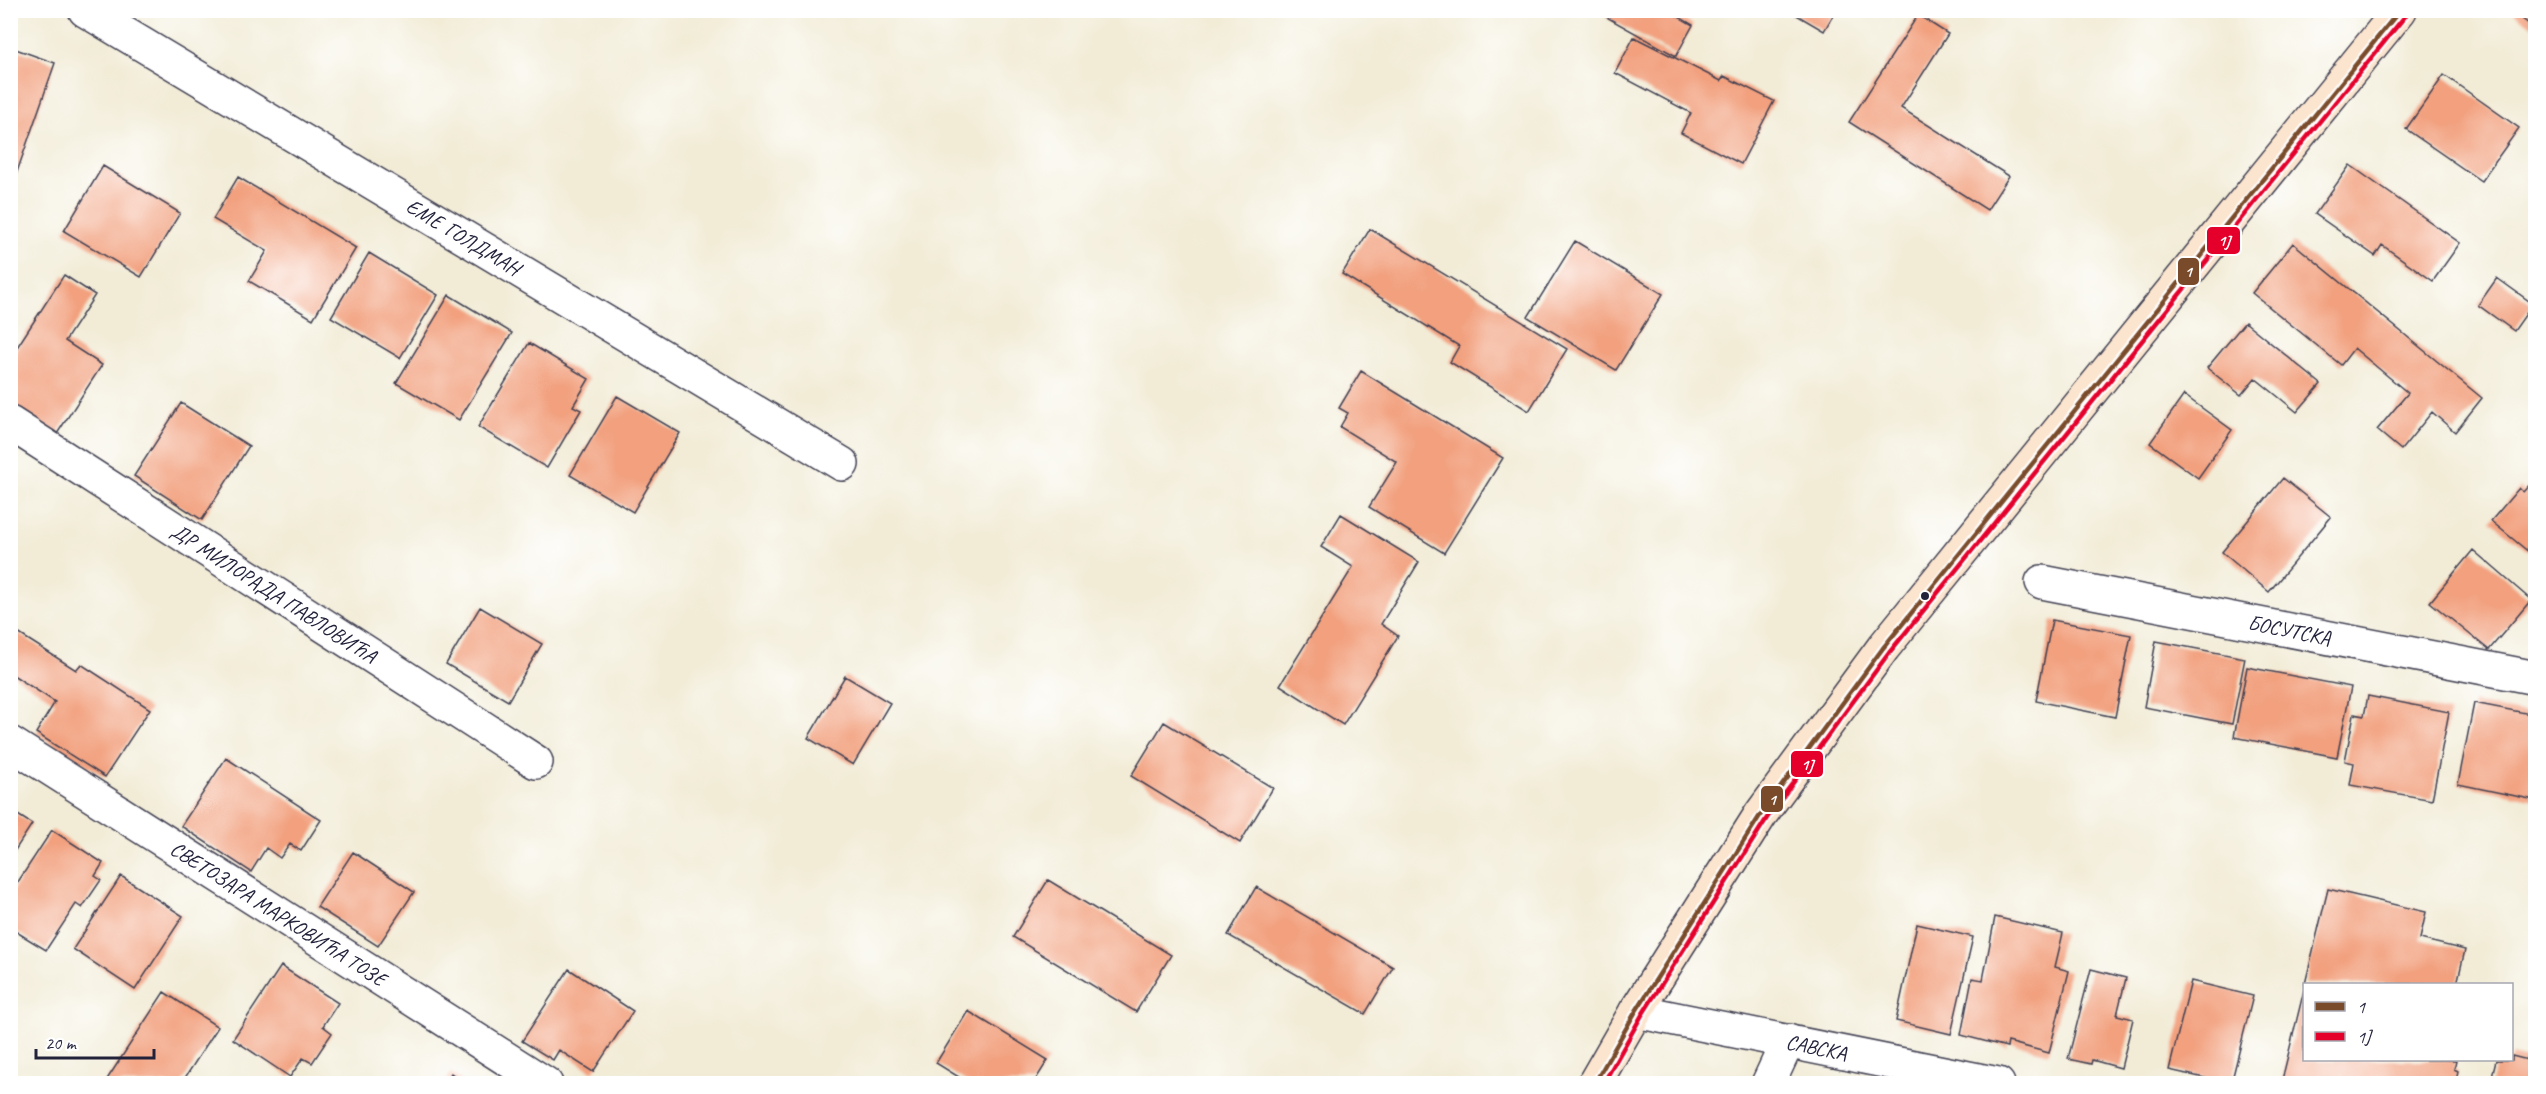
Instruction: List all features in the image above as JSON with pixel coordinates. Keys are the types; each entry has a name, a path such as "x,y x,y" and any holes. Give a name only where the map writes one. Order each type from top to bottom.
{"main road":[{"path":"1594,1083 1636,1011 1761,814 1883,648 2400,10"}],"street":[{"name":"ЕМЕ ГОЛДМАН","path":"85,10 842,464"},
{"name":"ДР МИЛОРАДА ПАВЛОВИЋА","path":"10,423 537,762"},
{"name":"БОСУТСКА","path":"2042,582 2535,678"},
{"name":"СВЕТОЗАРА МАРКОВИЋА ТОЗЕ","path":"10,742 546,1083"},
{"name":"САВСКА","path":"1636,1011 1998,1083"},
{"path":"1768,1083 1788,1041"}],"building":[{"path":"1603,10 1667,10 1693,25 1676,56 1601,14"},
{"path":"1788,10 1836,10 1824,31"},
{"path":"2510,10 2536,10 2536,29"},
{"path":"1918,15 1948,34 1901,108 2009,176 1987,210 1849,122"},
{"path":"1634,37 1721,81 1724,76 1774,101 1741,164 1681,133 1691,113 1615,73"},
{"path":"10,47 55,63 11,189 10,189"},
{"path":"2444,75 2519,128 2481,181 2406,129"},
{"path":"2350,165 2460,243 2433,281 2382,245 2375,256 2315,214"},
{"path":"103,166 180,213 141,277 64,231"},
{"path":"238,177 356,248 313,319 249,281 267,251 213,219"},
{"path":"1370,229 1567,349 1529,411 1450,362 1459,346 1342,274"},
{"path":"1575,241 1663,294 1616,370 1528,317"},
{"path":"2293,243 2482,398 2455,432 2432,412 2401,450 2377,430 2408,393 2354,348 2341,365 2252,293"},
{"path":"369,253 438,295 400,358 331,317"},
{"path":"64,275 95,295 65,341 102,365 55,437 10,408 10,358"},
{"path":"2497,278 2533,304 2514,331 2478,305"},
{"path":"449,295 512,333 459,420 396,383"},
{"path":"2245,322 2321,384 2297,412 2255,378 2241,395 2207,368"},
{"path":"529,343 589,379 573,406 581,410 547,468 478,427"},
{"path":"1361,371 1503,458 1444,553 1369,507 1397,462 1340,427 1348,413 1339,408"},
{"path":"2184,395 2232,430 2198,478 2150,443"},
{"path":"617,396 680,433 633,512 570,475"},
{"path":"181,403 249,446 202,520 134,476"},
{"path":"2283,478 2331,517 2269,592 2222,552"},
{"path":"2536,478 2536,558 2491,521 2519,488 2523,492"},
{"path":"1341,514 1419,562 1381,624 1398,636 1343,725 1280,685 1353,567 1321,547"},
{"path":"2473,550 2531,600 2489,650 2430,602"},
{"path":"480,607 542,644 508,701 446,664"},
{"path":"2052,620 2131,635 2115,717 2036,701"},
{"path":"10,628 76,670 81,664 150,709 105,777 36,733 55,702 10,673"},
{"path":"2156,641 2245,658 2232,724 2144,707"},
{"path":"2247,667 2351,687 2337,757 2234,737"},
{"path":"845,676 890,703 853,765 808,738"},
{"path":"2368,696 2449,712 2432,800 2350,785 2354,763 2345,761 2354,714 2364,716"},
{"path":"2474,703 2536,715 2535,800 2458,784"},
{"path":"1164,722 1273,788 1240,843 1131,776"},
{"path":"226,758 321,820 301,851 290,844 280,858 266,848 251,872 181,826"},
{"path":"10,810 32,824 10,858"},
{"path":"52,830 103,863 95,876 101,880 82,908 76,904 46,950 10,928 10,894"},
{"path":"353,852 414,892 378,946 317,907"},
{"path":"121,876 183,916 135,990 73,949"},
{"path":"1048,880 1171,955 1136,1012 1013,937"},
{"path":"1256,887 1393,967 1365,1014 1228,935"},
{"path":"2328,889 2426,912 2420,939 2465,950 2457,983 2305,983"},
{"path":"1995,917 2063,933 2055,967 2069,971 2049,1053 2008,1042 2007,1047 1961,1035 1972,978 1983,980"},
{"path":"1917,924 1973,937 1951,1034 1896,1021"},
{"path":"281,966 338,1003 323,1026 332,1033 312,1063 303,1058 290,1077 233,1039"},
{"path":"569,969 633,1011 593,1072 559,1050 553,1060 522,1041"},
{"path":"2091,969 2126,978 2117,1015 2133,1019 2121,1068 2092,1060 2091,1064 2068,1059"},
{"path":"2191,981 2253,996 2231,1084 2169,1070"},
{"path":"164,992 218,1027 181,1084 109,1084 106,1081"},
{"path":"2303,994 2303,1061 2456,1061 2454,1069 2458,1071 2455,1084 2281,1084"},
{"path":"968,1011 1048,1060 1033,1084 970,1084 936,1063"},
{"path":"2513,1056 2536,1062 2536,1084 2490,1084 2496,1061 2513,1061"},
{"path":"451,1073 466,1084 445,1084"}],"transit line":[{"name":"1","path":"1594,1084 1636,1011 1761,814 1883,648 2400,10"},
{"name":"1J","path":"1603,1084 1642,1015 1767,818 1889,653 2406,15"}]}
